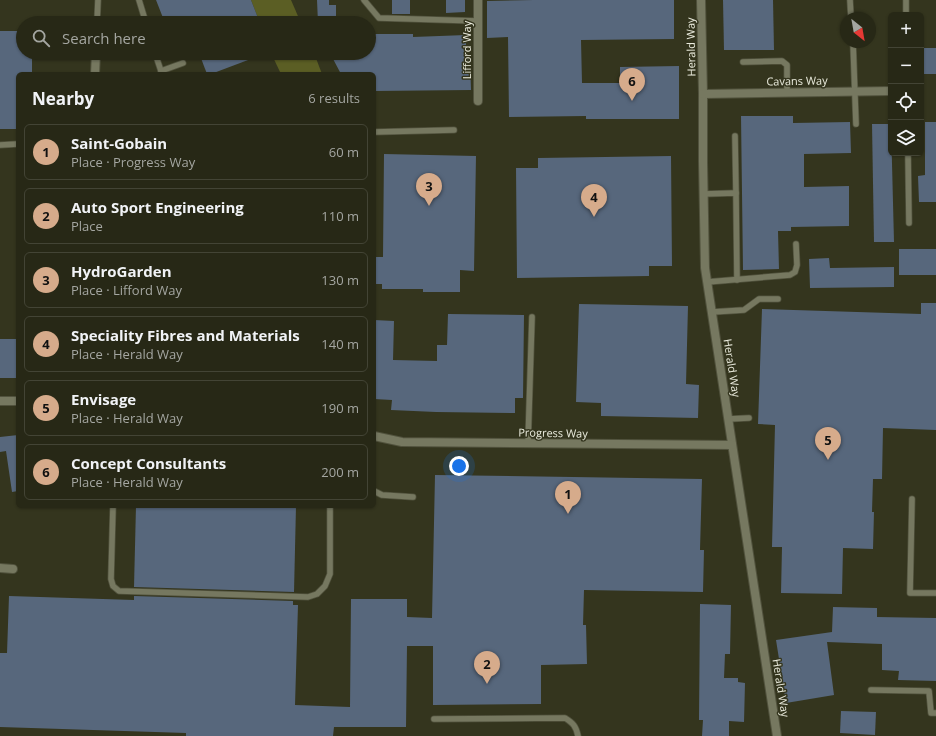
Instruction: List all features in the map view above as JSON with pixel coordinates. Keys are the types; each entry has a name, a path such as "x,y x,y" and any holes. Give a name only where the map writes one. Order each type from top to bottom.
{"street":[{"name":"Lifford Way","path":"478,0 478,101"},
{"name":"Herald Way","path":"701,0 703,194 707,282 777,736"},
{"path":"95,72 96,60"},
{"name":"Cavans Way","path":"703,94 888,91"},
{"path":"0,401 16,401"},
{"name":"Progress Way","path":"376,436 402,442 732,445"},
{"path":"0,568 13,569"}],"lane":[{"path":"97,16 98,0"},
{"path":"139,0 144,16"},
{"path":"364,0 379,18 478,21"},
{"path":"850,0 851,12"},
{"path":"906,0 906,12"},
{"path":"853,48 856,124"},
{"path":"157,60 161,72"},
{"path":"743,62 784,62 787,65 787,92"},
{"path":"163,72 183,63"},
{"path":"376,132 454,130"},
{"path":"735,136 737,280"},
{"path":"0,145 16,144"},
{"path":"908,156 909,223"},
{"path":"703,194 736,193"},
{"path":"707,282 790,275 795,272 797,265 796,244"},
{"path":"712,312 744,310 759,298 778,299"},
{"path":"528,443 532,317"},
{"path":"728,419 749,418"},
{"path":"376,492 382,495 413,497"},
{"path":"912,499 910,593 936,593"},
{"path":"114,508 111,579 113,586 119,591 308,597 317,594 325,586 330,574 330,508"},
{"path":"871,690 929,692 931,713 936,713"},
{"path":"434,719 564,718 572,722 577,728 578,736"}],"green space":[{"path":"251,0 291,0 298,16 257,16"},
{"path":"274,60 317,60 321,72 280,72"}],"building":[{"path":"156,0 251,0 257,16 162,16"},
{"path":"317,0 329,0 329,5 336,5 336,16 318,16"},
{"path":"392,0 410,0 410,14 392,14"},
{"path":"446,0 465,0 465,12 446,13"},
{"path":"674,0 674,39 581,40 582,83 620,83 620,67 679,66 679,119 586,119 586,116 509,117 508,37 487,38 487,1"},
{"path":"723,0 773,0 774,50 724,50"},
{"path":"0,31 16,31 16,60 32,60 32,72 16,72 16,129 0,129"},
{"path":"376,34 413,34 413,37 466,35 466,57 470,57 471,90 376,91 376,72 340,72 334,60 376,60"},
{"path":"924,48 936,48 936,74 924,74"},
{"path":"202,60 248,60 216,72 206,72"},
{"path":"741,116 793,116 793,123 850,122 851,153 804,154 804,187 849,186 849,226 791,227 791,231 778,231 779,269 743,270"},
{"path":"925,122 936,122 936,202 919,202 918,176 925,175"},
{"path":"872,124 888,124 888,156 892,156 894,242 874,242"},
{"path":"384,154 476,156 474,271 460,270 460,292 423,292 423,289 382,289 382,284 376,284 376,257 383,257"},
{"path":"671,156 672,266 649,266 649,276 517,278 516,168 538,168 538,158"},
{"path":"899,249 936,249 936,275 899,275"},
{"path":"829,258 830,268 894,267 894,287 810,288 809,259"},
{"path":"921,303 936,303 936,430 883,428 882,479 873,479 873,549 843,548 842,594 781,593 782,547 772,547 775,425 758,424 762,309 921,314"},
{"path":"579,304 688,306 686,384 699,385 698,418 601,416 601,403 576,402"},
{"path":"448,314 524,315 523,398 515,398 515,413 391,410 392,400 376,399 376,320 394,321 393,360 437,361 437,345 447,345"},
{"path":"0,339 16,339 16,378 0,378"},
{"path":"16,435 16,491 12,492 6,451 0,452 0,437"},
{"path":"435,475 702,479 700,550 704,550 703,592 584,590 583,625 586,625 587,664 541,665 541,704 433,705 433,646 407,646 406,727 334,727 333,736 186,736 186,733 0,727 0,653 7,653 9,596 134,600 134,596 293,601 293,605 298,605 295,705 350,707 351,599 407,599 407,617 432,618"},
{"path":"136,508 296,508 294,592 134,587"},
{"path":"700,604 731,605 730,654 725,654 724,678 738,678 738,682 745,683 744,722 729,721 729,736 702,736 703,720 699,720"},
{"path":"833,607 877,608 877,617 936,618 936,681 898,680 899,671 882,670 882,644 827,642 834,695 786,703 776,640 832,632"},
{"path":"841,711 876,712 875,735 840,733"}],"place":[{"name":"Concept Consultants","path":"632,101"},
{"name":"HydroGarden","path":"429,206"},
{"name":"Speciality Fibres and Materials","path":"594,217"},
{"name":"Envisage","path":"828,460"},
{"name":"Saint-Gobain","path":"568,514"},
{"name":"Auto Sport Engineering","path":"487,684"}]}
